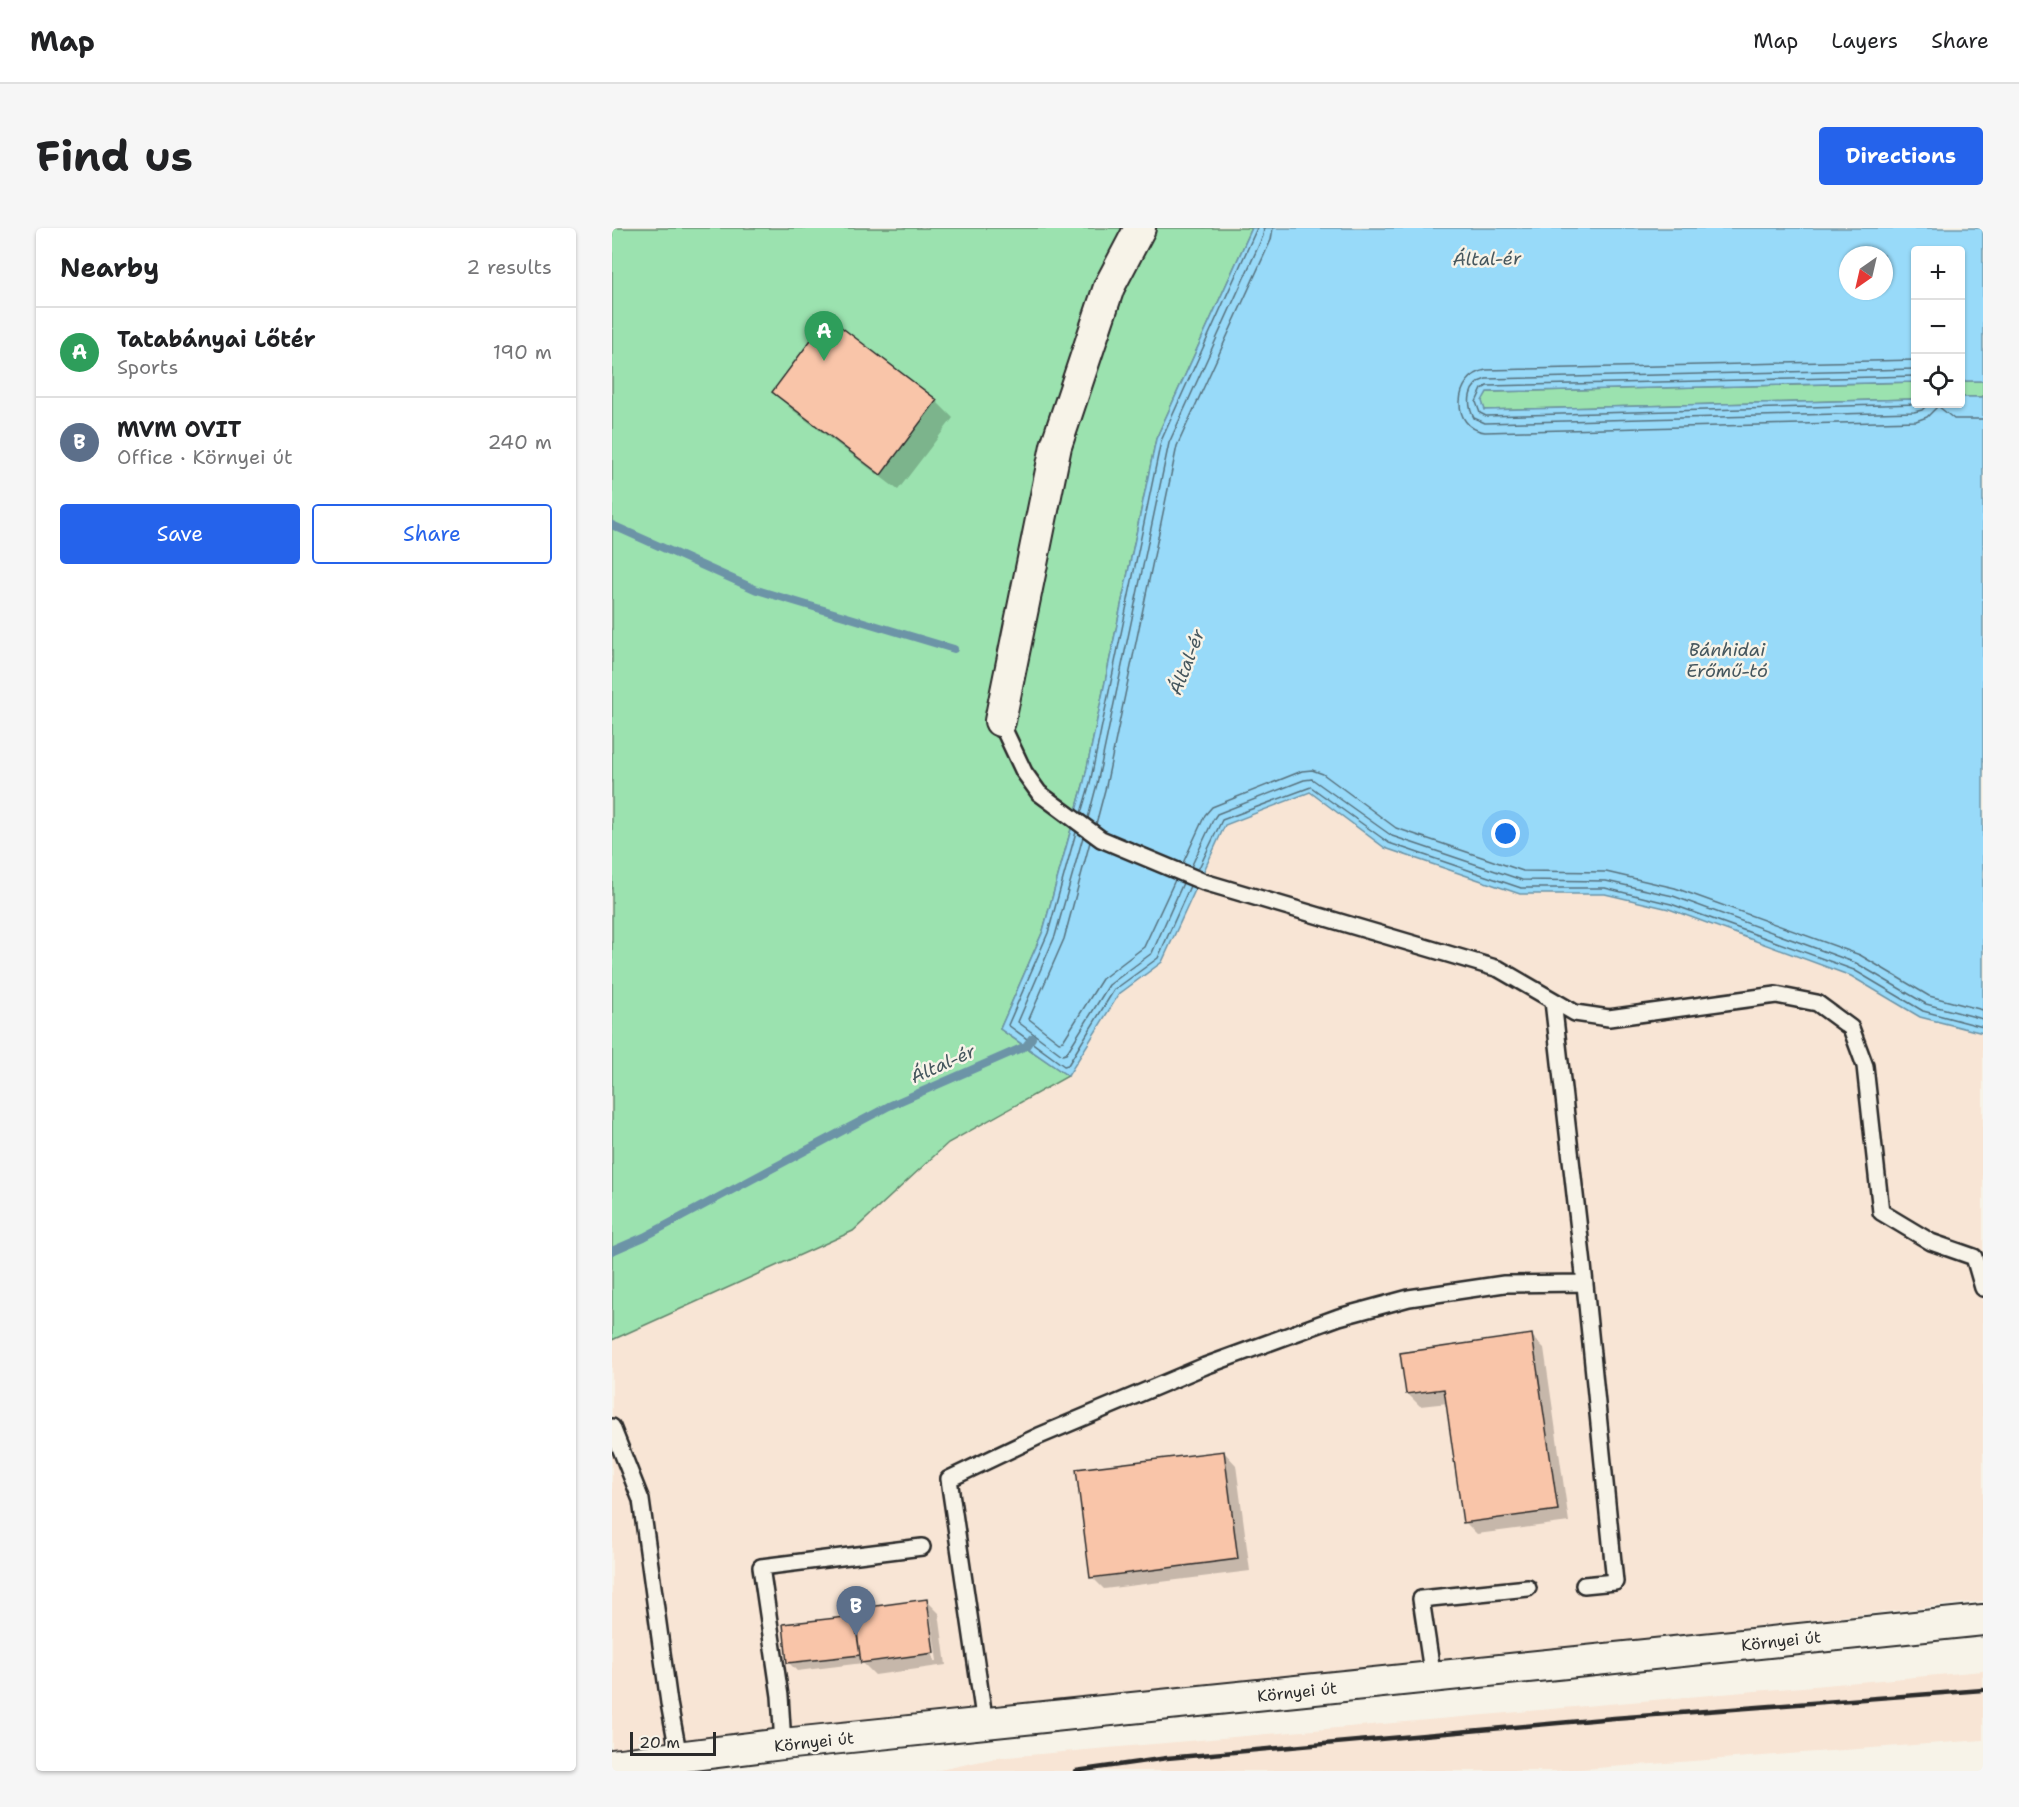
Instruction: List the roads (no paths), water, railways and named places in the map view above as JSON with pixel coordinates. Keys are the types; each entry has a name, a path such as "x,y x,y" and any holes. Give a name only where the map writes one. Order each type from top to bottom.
{"street":[{"path":"1000,721 1056,446 1109,287 1140,228"},
{"name":"Környei út","path":"612,1765 783,1744 1983,1620"}],"lane":[{"path":"1000,721 1024,772 1039,793 1101,839 1204,882 1499,969 1575,1013 1608,1018 1776,995 1817,1003 1851,1028 1865,1066 1881,1212 1931,1242 1974,1257 1983,1288"},
{"path":"1553,1001 1585,1283 1615,1582 1584,1585"},
{"path":"985,1724 949,1479 1039,1436 1194,1370 1339,1317 1409,1298 1504,1284 1585,1283"},
{"path":"612,1428 640,1500 669,1703 679,1756"},
{"path":"783,1744 780,1696 760,1567 922,1547"},
{"path":"1432,1678 1421,1599 1528,1588"}],"water":[{"name":"Bánhidai Erőmű-tó","path":"1252,228 1983,228 1983,381 1965,381 1965,246 1911,246 1911,382 1487,392 1482,401 1485,410 1911,399 1911,408 1965,408 1965,397 1983,397 1983,1033 1920,1017 1851,976 1669,909 1605,894 1520,894 1385,848 1310,792 1225,825 1162,962 1119,994 1068,1076 1000,1029 1043,931 1084,782 1156,439"}],"waterway":[{"path":"612,525 757,590 954,649"},
{"name":"Által-ér","path":"612,1251 644,1237 889,1106 1026,1046 1032,1038"}],"railway":[{"path":"1076,1771 1167,1758 1614,1718 1983,1690"}],"place":[{"name":"Tatabányai Lőtér","path":"824,361"},
{"name":"MVM OVIT","path":"856,1636"}]}
